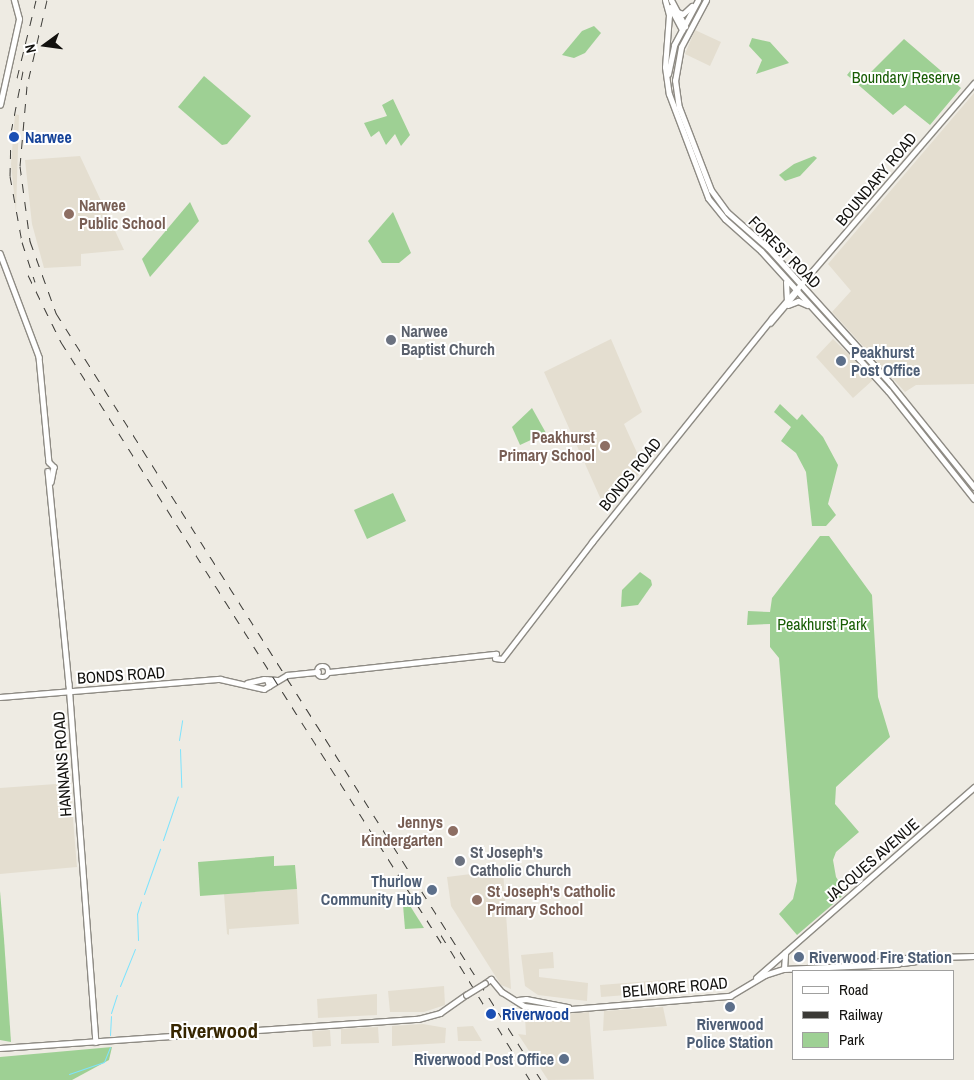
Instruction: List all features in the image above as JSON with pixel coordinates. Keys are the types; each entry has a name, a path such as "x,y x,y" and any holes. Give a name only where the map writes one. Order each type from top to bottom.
{"main road":[{"path":"665,0 682,27 688,31"},
{"name":"FOREST ROAD","path":"665,0 670,22 665,67 667,87 708,198 784,276 893,397 974,499"},
{"path":"671,0 682,27"},
{"name":"FOREST ROAD","path":"706,0 688,31 676,66 676,93 708,184 727,212 768,248 899,393 974,487"},
{"path":"676,12 683,14 698,1"},
{"name":"FOREST ROAD","path":"667,87 671,52 682,27 698,1"},
{"path":"0,105 19,19 15,2"},
{"name":"BOUNDARY ROAD","path":"797,291 974,83"},
{"name":"HANNANS ROAD","path":"0,253 39,357 49,462 45,466 50,470 96,1042"},
{"path":"784,276 788,289 787,303 800,301 812,308"},
{"name":"BONDS ROAD","path":"277,680 290,674 318,672 324,666 329,672 498,655 513,642 797,291"},
{"name":"BONDS ROAD","path":"0,697 220,680 243,683 262,689"},
{"path":"260,680 262,689 277,680"},
{"path":"269,686 267,680 277,680"},
{"name":"BONDS ROAD","path":"243,683 267,680"},
{"name":"JACQUES AVENUE","path":"754,981 974,788"},
{"path":"784,969 786,951"},
{"path":"903,961 974,956"},
{"path":"894,958 895,964"},
{"name":"BELMORE ROAD","path":"867,964 894,958 903,961"},
{"name":"BELMORE ROAD","path":"7,1049 424,1018 444,1011 491,979 502,992 518,1000 524,1006 539,1009 569,1008 727,997 739,993 754,981 784,969 895,964 903,961"},
{"name":"BELMORE ROAD","path":"518,1000 526,999 569,1008"},
{"path":"0,1048 7,1049"},
{"path":"0,1052 7,1049"}],"shaded area":[{"path":"695,30 721,42 710,66 685,54"},
{"path":"974,93 974,384 916,385 905,392 832,312 851,291 828,264"},
{"path":"15,114 19,115 16,212 11,164"},
{"name":"Narwee Public School","path":"80,156 124,250 81,254 81,266 44,268 32,224 25,160"},
{"name":"Peakhurst Primary School","path":"611,339 642,412 624,424 644,468 607,513 544,372"},
{"path":"833,339 874,379 853,398 816,357"},
{"path":"70,783 77,867 0,874 0,788"},
{"name":"St Joseph's Catholic Primary School","path":"503,870 511,989 501,985 451,906 447,877"},
{"path":"297,889 299,924 229,929 229,935 227,934 224,894"},
{"path":"553,952 554,968 539,969 539,977 588,983 587,1001 538,995 525,986 521,955"},
{"path":"664,980 665,992 601,997 600,985"},
{"path":"444,986 445,1005 424,1012 390,1012 388,991"},
{"path":"377,994 377,1015 318,1018 317,999"},
{"path":"663,1007 667,1026 603,1031 604,1011"},
{"path":"589,1012 594,1079 548,1080 518,1034 526,1035 525,1017"},
{"path":"423,1024 446,1028 445,1043 392,1046 392,1026"},
{"path":"473,1026 482,1041 458,1041 457,1027"},
{"path":"378,1027 379,1043 341,1044 341,1029"},
{"path":"330,1030 331,1046 313,1047 312,1031"}],"green space":[{"path":"594,26 601,33 585,53 574,58 562,55 582,31"},
{"path":"752,38 770,42 789,63 756,74 762,60 749,46"},
{"name":"Boundary Reserve","path":"904,39 961,88 930,125 905,105 893,115 847,75 851,70 864,79"},
{"path":"204,76 251,116 227,144 222,145 178,107"},
{"path":"393,99 410,135 401,146 395,134 386,145 379,131 371,137 364,123 387,116 382,105"},
{"path":"814,156 817,158 800,176 785,181 779,175 794,164"},
{"path":"190,202 199,221 150,277 142,259"},
{"path":"393,212 411,253 399,263 382,263 368,241"},
{"path":"780,404 797,420 802,414 823,437 838,465 828,504 836,515 826,526 812,526 806,472 796,453 781,441 791,427 774,412"},
{"path":"532,408 546,433 520,445 512,427"},
{"path":"393,493 406,521 367,539 354,510"},
{"name":"Peakhurst Park","path":"820,536 829,536 872,595 878,697 890,737 836,787 835,804 859,832 836,852 833,860 836,877 846,893 797,935 779,914 793,899 797,881 779,658 770,647 770,624 747,625 748,611 770,612 772,598"},
{"path":"640,572 651,580 652,585 638,605 621,607 622,590"},
{"path":"274,856 274,866 295,865 297,889 200,896 198,862"},
{"path":"0,891 4,939 11,1042 0,1040"},
{"path":"402,893 424,928 405,929"},
{"path":"112,1047 109,1060 72,1080 0,1080 0,1057"}],"waterway":[{"path":"179,740 182,720"},
{"path":"180,749 181,787"},
{"path":"163,840 178,796"},
{"path":"144,894 160,849"},
{"path":"138,940 137,914 141,902"},
{"path":"120,986 135,949"},
{"path":"111,1013 117,995"},
{"path":"110,1035 111,1016"},
{"path":"69,1074 104,1062 110,1047"}],"railway":[{"path":"17,78 36,0"},
{"path":"47,0 27,86 20,166 30,241 56,313 541,1080"},
{"path":"23,71 11,132 10,176 22,242 35,282"},
{"path":"28,275 61,342 442,944"},
{"path":"441,935 530,1080"}],"place":[{"name":"Narwee","path":"14,137"},
{"name":"Narwee Public School","path":"69,214"},
{"name":"Narwee Baptist Church","path":"391,340"},
{"name":"Peakhurst Post Office","path":"841,361"},
{"name":"Peakhurst Primary School","path":"605,446"},
{"name":"Jennys Kindergarten","path":"453,831"},
{"name":"St Joseph's Catholic Church","path":"460,861"},
{"name":"Thurlow Community Hub","path":"432,890"},
{"name":"St Joseph's Catholic Primary School","path":"477,900"},
{"name":"Riverwood Fire Station","path":"799,957"},
{"name":"Riverwood Police Station","path":"730,1007"},
{"name":"Riverwood","path":"491,1014"},
{"name":"Riverwood Post Office","path":"564,1059"}],"district":[{"name":"Riverwood","path":"214,1031"}]}
